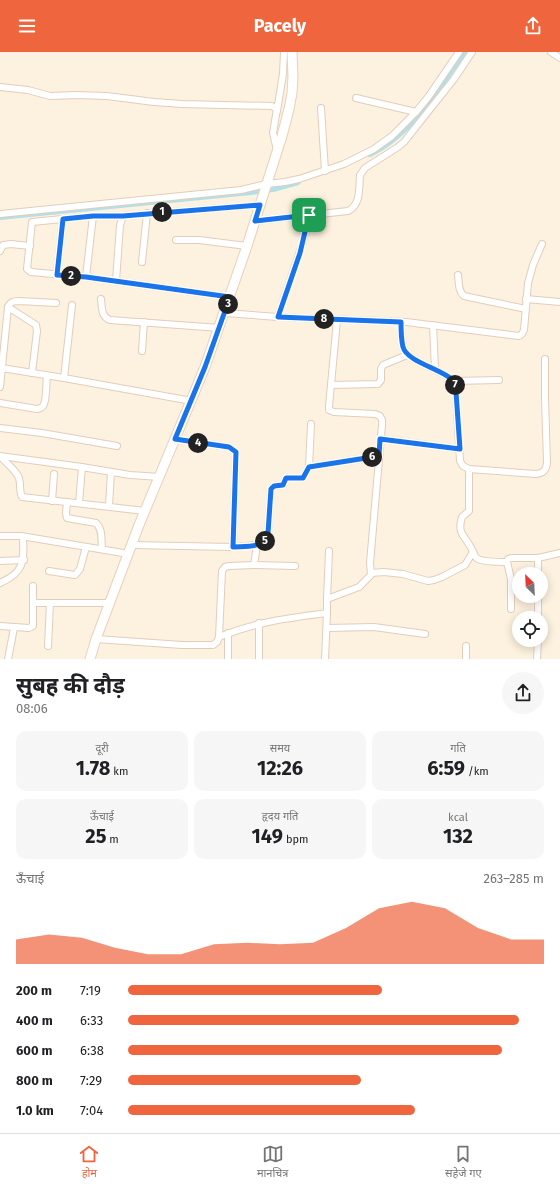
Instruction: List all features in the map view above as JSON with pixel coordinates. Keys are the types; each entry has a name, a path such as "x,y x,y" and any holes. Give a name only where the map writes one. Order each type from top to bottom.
{"main road":[{"path":"90,659 128,554 192,401 225,313 282,136 292,93 292,52"}],"street":[{"path":"277,150 273,133 283,74 284,52"},
{"path":"0,214 241,190 292,181 325,171 349,162 379,146 392,136 416,112 429,96 459,52"},
{"path":"255,221 348,211 355,206 362,171 404,142 454,79 472,52"},
{"path":"551,52 560,58"},
{"path":"0,87 24,89 50,96 107,96 182,104 272,106 275,107 277,112"},
{"path":"356,98 416,112"},
{"path":"321,108 325,171"},
{"path":"230,297 86,277 28,271 27,267 32,222 93,216 147,214 261,202"},
{"path":"142,262 147,214"},
{"path":"278,317 301,248 309,215"},
{"path":"86,277 93,216"},
{"path":"116,281 120,225 123,216"},
{"path":"57,275 63,219"},
{"path":"176,240 199,240 247,246"},
{"path":"0,251 3,246 7,244 30,246"},
{"path":"225,313 278,317 401,322 518,336 522,334 524,330 526,299 530,274 542,244"},
{"path":"458,275 459,289 464,296 526,309"},
{"path":"101,299 103,315 106,319 110,320 220,328"},
{"path":"526,299 560,302"},
{"path":"0,387 8,307 13,301 19,300 56,303"},
{"path":"64,378 72,304"},
{"path":"8,307 34,322 38,328 32,372"},
{"path":"327,600 359,587 370,577 382,420 380,416 375,414 334,412 329,410 337,320"},
{"path":"142,351 144,322"},
{"path":"401,322 403,348 412,358 442,372 454,381 499,380"},
{"path":"433,325 435,369"},
{"path":"331,385 378,384 381,380 381,369 383,365 407,354"},
{"path":"454,381 460,461 463,466 469,469 536,474 542,473 546,470 547,463 545,359"},
{"path":"2,368 192,401"},
{"path":"0,403 37,409 40,408 43,406 44,402 47,376"},
{"path":"132,545 233,547 263,543 267,539 272,487 283,485 286,478 303,478 309,467 311,424"},
{"path":"0,428 42,433 117,446"},
{"path":"175,439 229,447 236,452 233,547"},
{"path":"380,439 460,449"},
{"path":"0,456 130,475 160,477"},
{"path":"0,456 17,475 22,497 145,511"},
{"path":"309,467 379,456"},
{"path":"79,503 82,467"},
{"path":"469,469 469,511 462,517 462,535 478,559 507,562"},
{"path":"109,506 111,472"},
{"path":"52,500 54,474"},
{"path":"67,502 67,518 98,524 102,550"},
{"path":"0,536 24,537 128,554"},
{"path":"0,583 14,575 22,566 24,560 24,537"},
{"path":"254,565 257,545"},
{"path":"49,571 75,575 80,569 86,547"},
{"path":"325,659 329,551"},
{"path":"371,573 384,572 403,574 428,581 434,580 465,566 473,552"},
{"path":"507,562 508,559 511,558 538,558 560,553"},
{"path":"538,558 538,567"},
{"path":"0,561 24,560"},
{"path":"507,562 511,579 511,609"},
{"path":"96,639 159,644 213,645 217,642 219,637 223,569 229,566 295,566"},
{"path":"0,620 0,626 29,628 33,626 33,586"},
{"path":"33,603 110,603"},
{"path":"48,646 50,603"},
{"path":"219,637 260,623 327,612"},
{"path":"259,659 260,623"},
{"path":"327,628 380,627 425,634"},
{"path":"8,659 14,628"},
{"path":"228,634 228,659"},
{"path":"466,646 466,659"},
{"path":"537,659 538,647"}],"waterway":[{"path":"370,154 385,146 411,123 434,95 464,52"},
{"path":"0,217 251,192 273,189 298,182"}],"route":[{"path":"260,205 255,221 309,215 300,253 278,317 401,322 403,348 407,354 412,358 442,372 454,381 456,387 460,449 380,439 379,456 309,467 303,478 288,477 283,485 272,487 267,539 263,543 257,545 233,547 236,452 229,447 175,439 205,367 230,297 163,286 57,275 63,219 93,216 123,216 260,205"}]}
